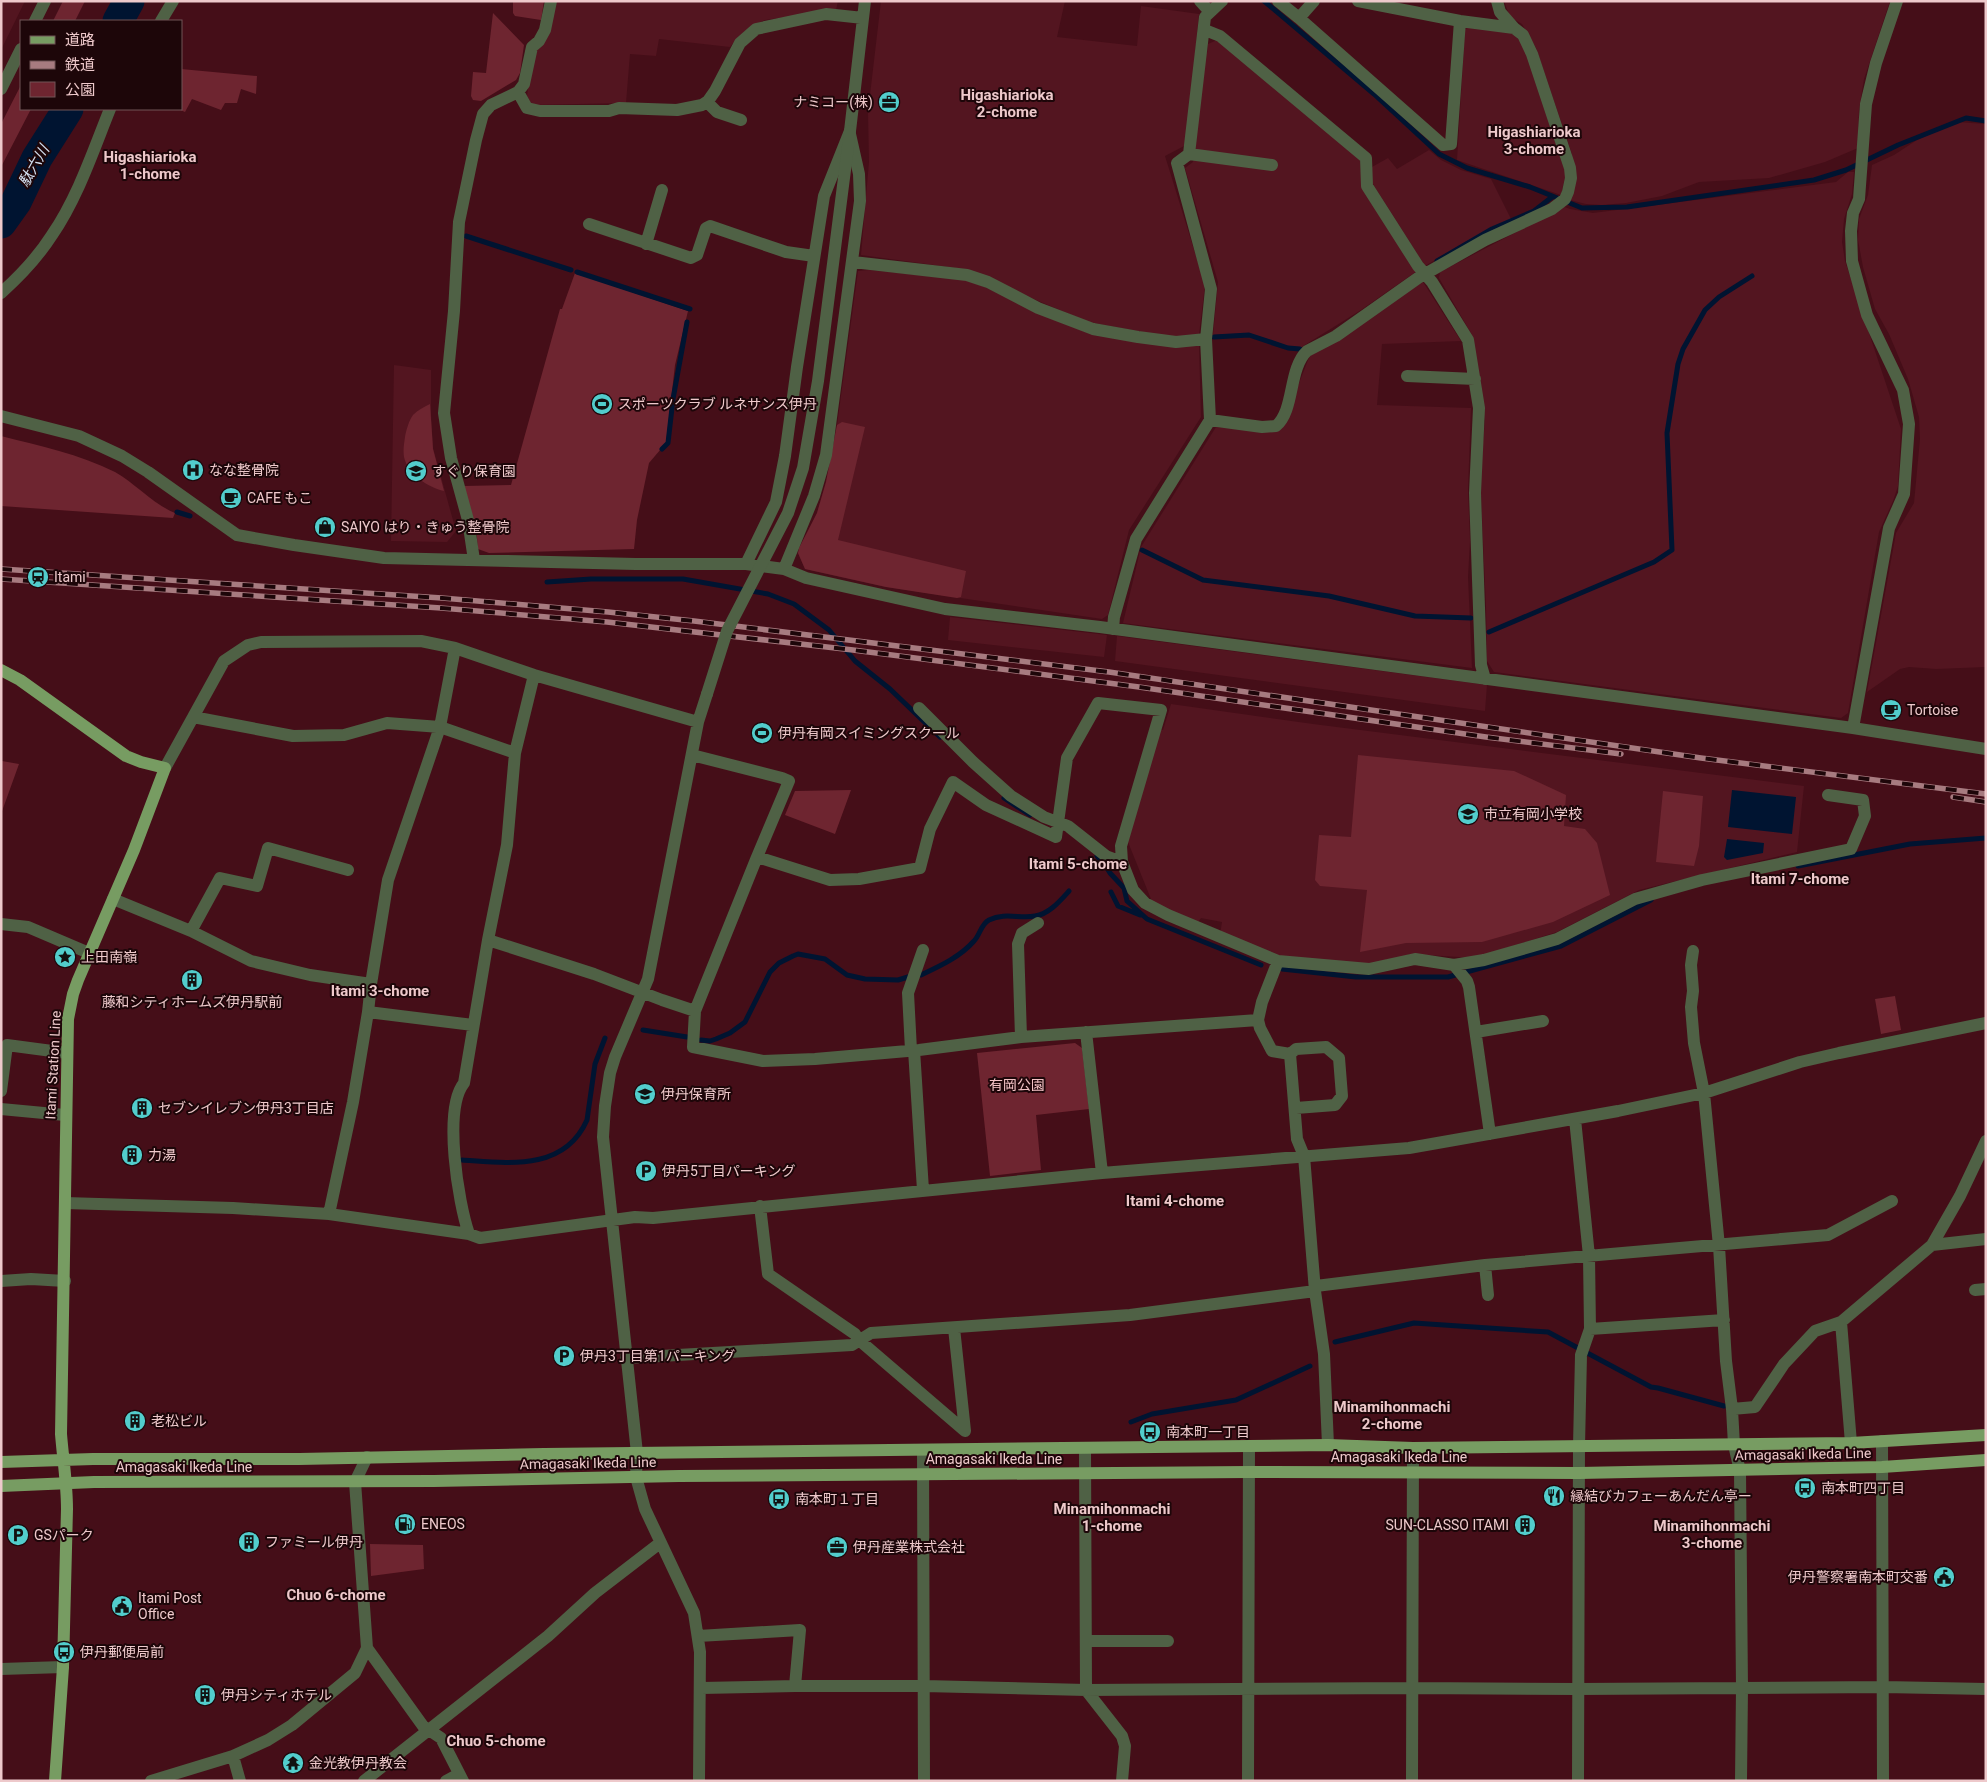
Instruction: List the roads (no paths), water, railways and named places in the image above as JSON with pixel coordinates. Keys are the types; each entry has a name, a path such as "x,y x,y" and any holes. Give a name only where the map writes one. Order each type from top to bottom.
{"main road":[{"path":"1,670 20,680 126,756 165,768"},
{"name":"Itami Station Line","path":"54,1781 63,1667 67,1484 61,1434 65,1281 65,1115 69,1008 89,953 134,850 165,768"},
{"name":"Amagasaki Ikeda Line","path":"1,1462 923,1450 1328,1446 1413,1448 1851,1443 1986,1435"},
{"name":"Amagasaki Ikeda Line","path":"1,1486 923,1474 1740,1471 1882,1467 1986,1460"}],"street":[{"path":"36,20 45,1"},
{"path":"162,20 173,1"},
{"path":"474,560 468,520 451,458 444,413 454,311 459,222 483,114 491,106 518,92 526,79 532,47 545,30 551,1"},
{"path":"699,1781 701,1688 698,1636 694,1613 645,1509 636,1477 637,1453 603,1137 605,1106 615,1057 648,979 698,722 727,632 788,512 803,468 818,381 865,1"},
{"path":"1200,1 1210,12"},
{"path":"1189,154 1200,53 1205,30 1205,17 1222,1"},
{"path":"1278,1 1443,145 1451,144 1460,21"},
{"path":"1299,18 1314,1"},
{"path":"1358,1 1460,21 1514,28"},
{"path":"1210,420 1262,427 1276,426 1284,416 1293,381 1304,354 1336,336 1425,275 1485,240 1536,217 1561,202 1570,186 1570,168 1532,54 1523,36 1500,12 1498,1"},
{"path":"1853,728 1889,528 1904,494 1910,424 1903,390 1867,315 1852,261 1851,231 1853,213 1859,199 1866,104 1876,62 1897,1"},
{"path":"518,92 527,108 540,111 609,111 619,108 677,110 702,105 707,102 715,91 740,42 756,29 826,14 862,18"},
{"path":"1205,30 1220,36 1366,158 1366,186 1425,275 1432,282 1468,340 1480,408 1476,493 1477,568 1481,665 1485,679"},
{"path":"1,89 20,51"},
{"path":"707,102 717,112 741,120"},
{"path":"1,293 24,272 53,234 77,190 110,110"},
{"path":"746,564 776,502 785,456 824,196 850,132"},
{"path":"784,569 814,496 826,455 860,201 859,174 850,132"},
{"path":"1113,629 1114,617 1136,539 1210,420 1206,339 1211,289 1177,163 1189,154 1272,165"},
{"path":"646,244 662,190"},
{"path":"589,224 691,258 697,256 706,228 710,226 786,252 814,256"},
{"path":"853,262 967,275 988,282 1038,308 1094,329 1176,342 1206,339"},
{"path":"1407,376 1475,379"},
{"path":"1,416 79,436 122,456 148,472 237,535 384,558 636,564 746,564 784,569 806,578 945,609 1113,629 1853,728 1986,749"},
{"path":"165,768 224,661 248,645 261,642 422,641 455,648 534,675 698,722"},
{"path":"329,1214 353,1102 388,880 440,727 455,648"},
{"path":"468,1234 453,1160 458,1091 464,1083 488,940 507,845 515,753 534,675"},
{"path":"757,857 830,880 859,880 920,868 930,829 953,782 986,805 1056,837 1067,758 1098,703 1161,710 1121,841 1122,862 1134,890 1145,903 1168,915 1278,962 1369,969 1415,959 1456,966 1557,939 1635,899 1702,880 1851,849 1865,816 1863,800 1828,795"},
{"path":"919,708 973,762 1011,796 1044,817 1068,826 1106,856 1122,862"},
{"path":"193,717 293,736 344,735 386,723 440,727 515,753"},
{"path":"692,755 789,781 695,1011 693,1047 763,1061 816,1059 1021,1037 1258,1020"},
{"path":"191,931 220,878 257,886 268,848 348,870"},
{"path":"114,898 191,931 251,961 310,975 371,984"},
{"path":"1021,1037 1018,944 1022,933 1038,923"},
{"path":"1,924 28,927 89,953"},
{"path":"488,940 594,974 695,1011"},
{"path":"923,950 909,989 908,1000 923,1190"},
{"path":"1693,951 1691,964 1693,991 1691,1007 1694,1043 1704,1093 1719,1246 1734,1444 1740,1471 1742,1688 1740,1781"},
{"path":"1278,962 1262,1002 1258,1020 1272,1051 1290,1054 1296,1049 1326,1047 1339,1058 1342,1096 1335,1105 1296,1108"},
{"path":"1456,966 1470,987 1490,1134"},
{"path":"368,1012 473,1025"},
{"path":"1476,1032 1543,1021"},
{"path":"65,1203 233,1208 329,1214 468,1234 480,1238 611,1220 1102,1173 1409,1148 1575,1119 1704,1093 1800,1062 1839,1052 1986,1023"},
{"path":"1086,1032 1102,1173"},
{"path":"1,1091 7,1045 67,1053"},
{"path":"1290,1054 1296,1108 1297,1139 1304,1156 1324,1354 1328,1446"},
{"path":"1,1109 65,1115"},
{"path":"1575,1119 1589,1256 1590,1329 1581,1355 1578,1781"},
{"path":"1732,1409 1755,1407 1784,1364 1815,1331 1841,1322 1932,1244 1960,1196 1986,1141"},
{"path":"626,1358 852,1345 871,1333 1130,1315 1485,1265 1828,1235 1892,1200"},
{"path":"760,1206 768,1274 855,1334 859,1340 965,1431"},
{"path":"1932,1244 1986,1239"},
{"path":"1485,1265 1488,1295"},
{"path":"1,1281 31,1279 65,1281"},
{"path":"1590,1329 1724,1320"},
{"path":"1841,1322 1851,1443"},
{"path":"954,1328 966,1450"},
{"path":"1882,1442 1883,1781"},
{"path":"1248,1781 1249,1447"},
{"path":"1412,1781 1413,1448"},
{"path":"1085,1449 1086,1690 1122,1736 1125,1746 1122,1781"},
{"path":"923,1450 924,1781"},
{"path":"150,1781 233,1756 268,1740 292,1725 355,1673 367,1648 355,1482 367,1457"},
{"path":"364,1781 377,1777 428,1730 548,1636 595,1593 660,1543"},
{"path":"698,1636 800,1630 795,1686"},
{"path":"1086,1641 1168,1641"},
{"path":"367,1648 423,1726 441,1738 461,1777 446,1781"},
{"path":"1,1669 63,1667"},
{"path":"701,1688 924,1686 1086,1690 1413,1688 1578,1690 1884,1687 1986,1689"},
{"path":"233,1756 240,1781"}],"water":[{"path":"1732,790 1796,797 1792,834 1728,827"},
{"path":"1727,839 1764,843 1763,853 1727,860 1724,857"}],"waterway":[{"name":"駄六川","path":"119,20 129,1"},
{"path":"1264,1 1374,94 1439,154 1467,168 1530,187 1582,208 1627,207 1814,180 1846,170 1898,145 1966,118 1986,121"},
{"name":"駄六川","path":"1,223 16,202 37,158 67,110"},
{"path":"1437,261 1492,229 1534,211 1552,197"},
{"path":"466,236 571,270"},
{"path":"577,272 690,309"},
{"path":"1489,632 1654,562 1672,550 1667,433 1678,364 1683,349 1705,310 1719,297 1752,276"},
{"path":"662,449 668,443 673,399 687,322"},
{"path":"1214,337 1249,335 1288,348 1300,349"},
{"path":"177,512 190,516"},
{"path":"1142,550 1203,580 1329,596 1415,616 1471,618"},
{"path":"547,582 591,579 683,579 768,594 794,604 829,630 855,661 890,689 940,737"},
{"path":"1004,798 1030,815"},
{"path":"1798,866 1910,844 1986,838"},
{"path":"1097,856 1124,888 1127,901 1147,919 1261,965"},
{"path":"921,975 962,952 974,941 984,924 989,920 1001,916 1029,917 1040,915 1054,906 1069,891"},
{"path":"1111,892 1118,906 1140,915"},
{"path":"1282,969 1356,977 1448,977 1561,946 1651,900"},
{"path":"701,1040 710,1041 716,1039 730,1033 745,1022 770,972 779,963 798,954 825,959 847,975 865,979 898,980 908,977"},
{"path":"643,1030 687,1037"},
{"path":"462,1160 497,1162 533,1161 564,1149 577,1137 587,1120 595,1064 605,1038"},
{"path":"1335,1342 1414,1323 1548,1332 1651,1387 1724,1406"},
{"path":"1131,1422 1152,1414 1236,1400 1310,1366"}],"railway":[{"path":"1,569 442,598 694,621 1109,672 1701,758 1986,794"},
{"path":"1,579 441,608 607,622 853,650 1139,687 1486,737 1621,754"},
{"path":"1953,797 1986,802"}],"place":[{"name":"ナミコー(株)","path":"889,102"},
{"name":"スポーツクラブ ルネサンス伊丹","path":"602,404"},
{"name":"なな整骨院","path":"193,470"},
{"name":"すぐり保育園","path":"416,471"},
{"name":"CAFE もこ","path":"231,498"},
{"name":"SAIYO はり・きゅう整骨院","path":"325,527"},
{"name":"Itami","path":"38,577"},
{"name":"Tortoise","path":"1891,710"},
{"name":"伊丹有岡スイミングスクール","path":"762,733"},
{"name":"市立有岡小学校","path":"1468,814"},
{"name":"上田南嶺","path":"65,957"},
{"name":"藤和シティホームズ伊丹駅前","path":"192,980"},
{"name":"伊丹保育所","path":"645,1094"},
{"name":"セブンイレブン伊丹3丁目店","path":"142,1108"},
{"name":"力湯","path":"132,1155"},
{"name":"伊丹5丁目パーキング","path":"646,1171"},
{"name":"伊丹3丁目第1パーキング","path":"564,1356"},
{"name":"老松ビル","path":"135,1421"},
{"name":"南本町一丁目","path":"1150,1432"},
{"name":"南本町四丁目","path":"1805,1488"},
{"name":"縁結びカフェーあんだん亭ー","path":"1554,1496"},
{"name":"南本町１丁目","path":"779,1499"},
{"name":"ENEOS","path":"405,1524"},
{"name":"SUN-CLASSO ITAMI","path":"1525,1525"},
{"name":"GSパーク","path":"18,1535"},
{"name":"ファミール伊丹","path":"249,1542"},
{"name":"伊丹産業株式会社","path":"837,1547"},
{"name":"伊丹警察署南本町交番","path":"1944,1577"},
{"name":"Itami Post Office","path":"122,1606"},
{"name":"伊丹郵便局前","path":"64,1652"},
{"name":"伊丹シティホテル","path":"205,1695"},
{"name":"金光教伊丹教会","path":"293,1763"}],"district":[{"name":"Higashiarioka 2-chome","path":"1007,104"},
{"name":"Higashiarioka 3-chome","path":"1534,140"},
{"name":"Higashiarioka 1-chome","path":"150,166"},
{"name":"Itami 5-chome","path":"1078,864"},
{"name":"Itami 7-chome","path":"1800,879"},
{"name":"Itami 3-chome","path":"380,991"},
{"name":"Itami 4-chome","path":"1175,1201"},
{"name":"Minamihonmachi 2-chome","path":"1392,1416"},
{"name":"Minamihonmachi 1-chome","path":"1112,1518"},
{"name":"Minamihonmachi 3-chome","path":"1712,1534"},
{"name":"Chuo 6-chome","path":"336,1595"},
{"name":"Chuo 5-chome","path":"496,1741"}],"park label":[{"name":"有岡公園","path":"1017,1085"}]}
